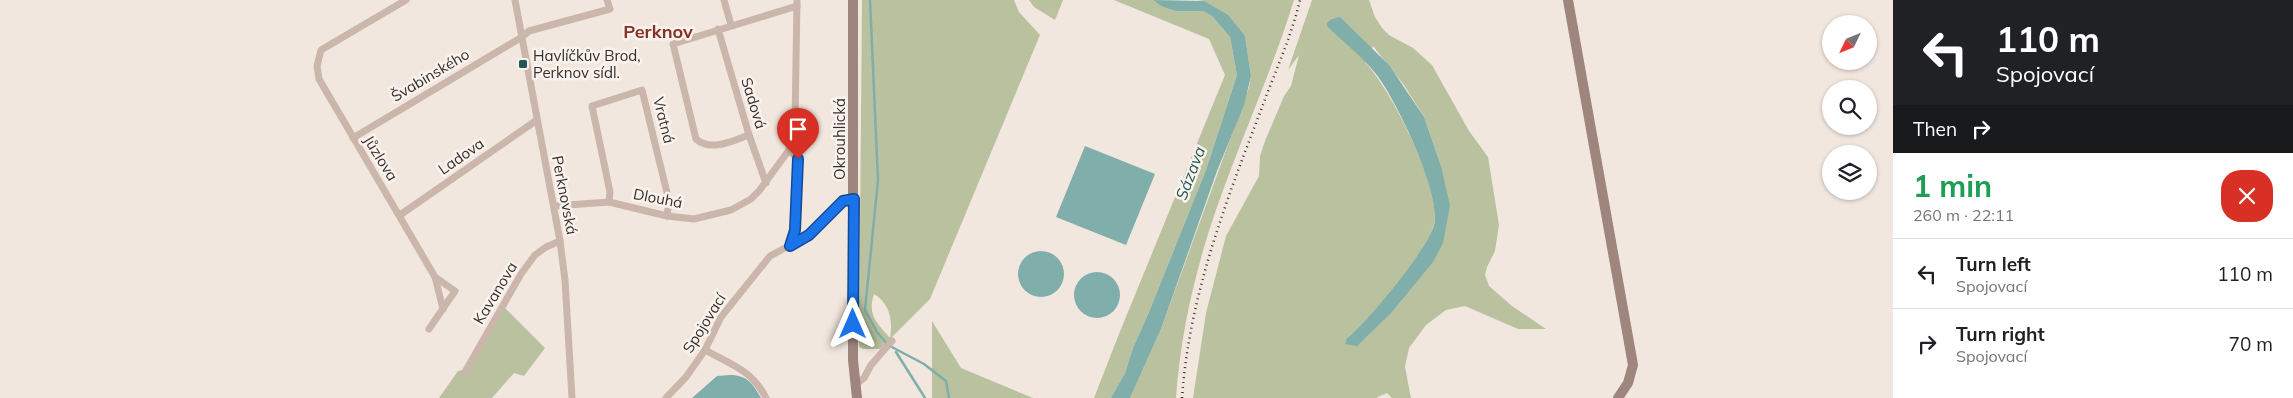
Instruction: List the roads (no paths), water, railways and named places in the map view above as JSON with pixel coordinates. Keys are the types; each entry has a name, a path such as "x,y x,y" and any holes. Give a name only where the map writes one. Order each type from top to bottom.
{"street":[{"name":"Jůzlova","path":"406,0 321,50 317,66 319,79 435,277 443,309"},
{"name":"Perknovská","path":"515,0 560,242 565,280 572,398"},
{"name":"Švabinského","path":"353,138 529,31 610,9 607,0"},
{"path":"724,0 731,25"},
{"name":"Okrouhlická","path":"854,0 853,360 854,386 857,398"},
{"path":"1568,0 1633,365 1628,383 1618,398"},
{"path":"749,135 713,145 701,144 694,134 673,44 797,3"},
{"name":"Dlouhá","path":"554,206 609,202 668,216 694,219 731,210 751,198 766,183 788,150 795,123 797,3"},
{"name":"Sadová","path":"718,29 749,135 766,183"},
{"name":"Vratná","path":"609,202 610,192 592,106 642,90 669,201 668,216"},
{"name":"Ladova","path":"400,215 537,120"},
{"path":"788,150 798,159 795,230 790,246"},
{"name":"Spojovací","path":"666,398 686,377 705,350 721,316 770,256 809,235 843,201 854,199"},
{"name":"Kavanova","path":"465,372 521,274 535,255 546,247 560,242"},
{"name":"Jůzlova","path":"429,329 455,291 435,277"},
{"path":"854,386 864,378 871,365 892,341"},
{"path":"705,350 743,369 753,378 766,398"}],"water":[{"path":"1153,0 1204,1 1228,15 1245,36 1251,76 1244,105 1217,171 1161,329 1130,398 1111,398 1125,373 1133,348 1206,170 1237,75 1230,37 1212,16 1203,11 1176,11 1161,6"},
{"path":"1340,17 1389,65 1424,117 1441,166 1450,206 1443,243 1433,262 1391,313 1357,346 1345,344 1346,339 1368,318 1421,251 1434,225 1435,211 1431,192 1415,148 1385,86 1365,61 1327,26 1327,23 1332,19"},
{"path":"1085,146 1155,174 1126,245 1056,217"},
{"path":"1041,251 1054,255 1060,261 1064,274 1060,287 1054,293 1041,297 1028,293 1022,287 1018,274 1022,261 1028,255"},
{"path":"1097,272 1110,276 1116,282 1120,295 1116,308 1110,314 1097,318 1084,314 1078,308 1074,295 1078,282 1084,276"},
{"path":"736,375 749,381 761,398 692,398 717,376"}],"waterway":[{"path":"870,0 878,180 865,310 877,332 888,345 924,364 946,381 949,398"},
{"path":"896,352 925,398"}],"railway":[{"path":"1182,398 1192,324 1211,251 1234,180 1287,42 1300,0"}],"place":[{"name":"Havlíčkův Brod, Perknov sídl.","path":"523,64"}],"district":[{"name":"Perknov","path":"658,31"}],"water label":[{"name":"Sázava","path":"1190,173"}]}
